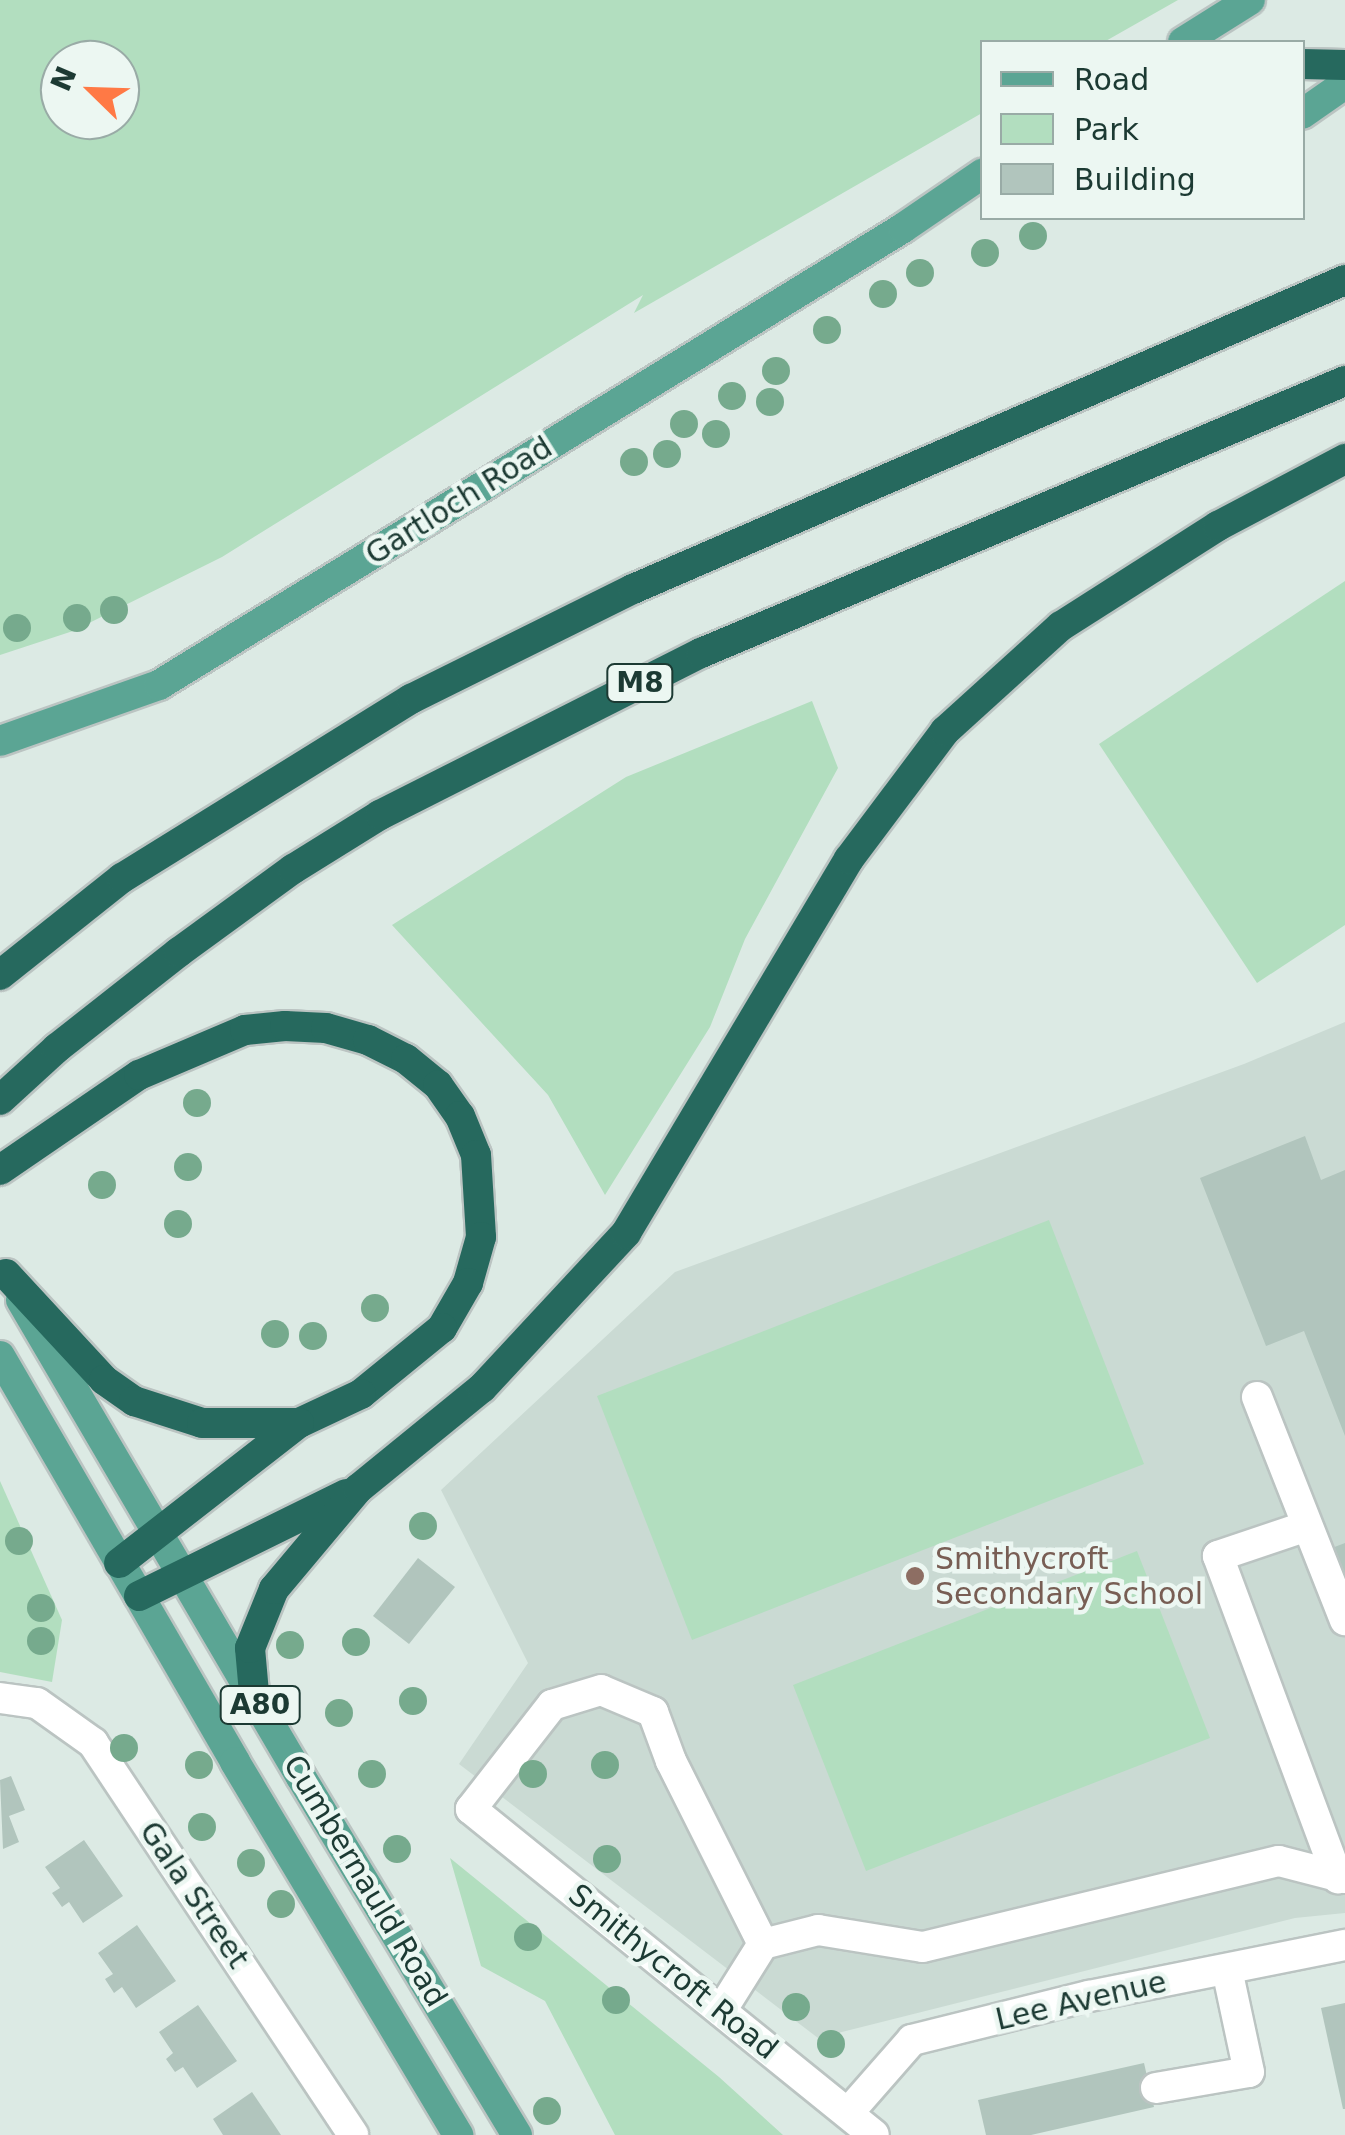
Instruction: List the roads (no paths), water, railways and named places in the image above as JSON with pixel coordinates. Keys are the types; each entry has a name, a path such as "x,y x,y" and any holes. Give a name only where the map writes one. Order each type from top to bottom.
{"highway":[{"path":"1305,64 1345,64"},
{"path":"0,976 122,878 411,699 633,589 1345,280"},
{"name":"M8","path":"0,1100 57,1048 179,952 293,869 380,815 702,653 1345,380"},
{"path":"254,1693 250,1648 274,1588 358,1489 482,1388 626,1232 849,859 945,731 1061,626 1218,526 1345,459"},
{"path":"0,1170 139,1075 245,1030 326,1028 368,1040 406,1058 428,1076 460,1116 476,1155 481,1237 468,1283 442,1328 409,1359 361,1394 299,1423 119,1563"},
{"path":"3,1269 104,1380 134,1401 202,1423 299,1423"},
{"path":"139,1596 358,1489"}],"main road":[{"path":"1185,40 1250,0"},
{"path":"1305,112 1345,84"},
{"name":"Gartloch Road","path":"0,741 159,685 903,228 980,175"},
{"name":"Gartloch Road","path":"903,228 980,199"},
{"name":"Cumbernauld Road","path":"3,1269 518,2135"},
{"name":"Cumbernauld Road","path":"0,1356 458,2135"}],"street":[{"path":"1257,1397 1345,1620"},
{"path":"1308,1526 1218,1556 1342,1878"},
{"name":"Smithycroft Road","path":"763,1944 671,1761 653,1712 601,1690 552,1705 471,1809 874,2135"},
{"name":"Gala Street","path":"0,1698 37,1703 92,1743 353,2135"},
{"path":"721,2011 763,1944 818,1930 923,1947 1279,1861 1342,1878"},
{"name":"Lee Avenue","path":"848,2113 912,2040 1089,1996 1345,1945"},
{"path":"1156,2088 1250,2072 1228,1969"}],"place":[{"name":"Smithycroft Secondary School","path":"915,1576"}]}
